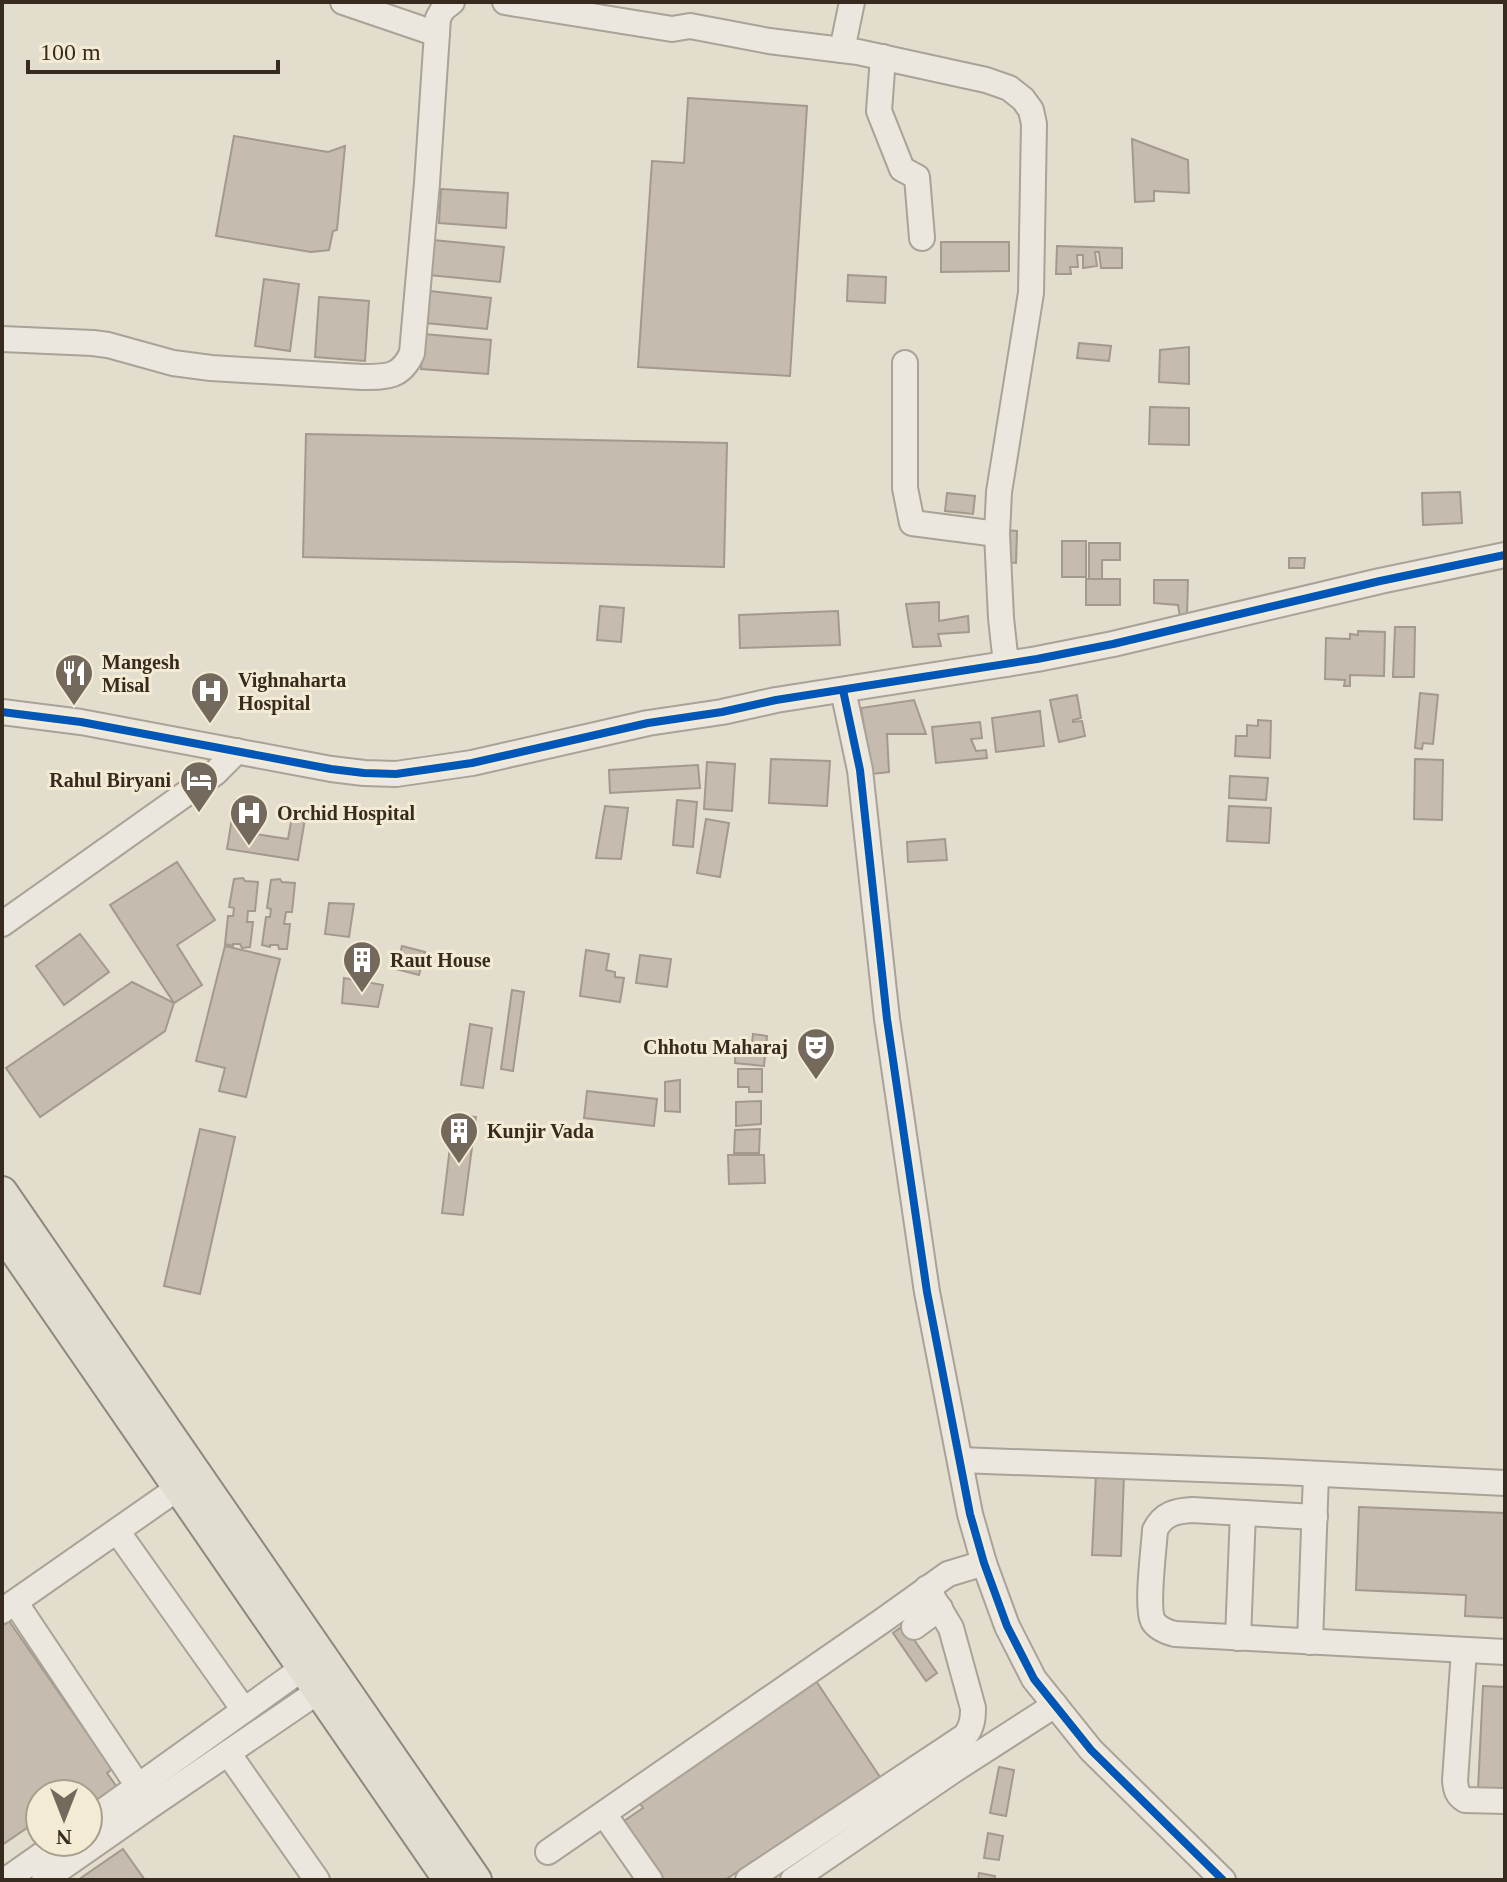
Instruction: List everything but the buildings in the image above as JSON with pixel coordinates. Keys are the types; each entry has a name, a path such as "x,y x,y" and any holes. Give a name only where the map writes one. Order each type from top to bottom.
{"main road":[{"path":"2,1192 187,1482"},
{"path":"2,1232 187,1482 320,1673 476,1880"},
{"path":"320,1673 449,1880"}],"street":[{"path":"343,2 437,34"},
{"path":"2,339 108,345 173,363 211,368 362,377 383,377 401,370 408,364 412,353 438,18 452,2"},
{"path":"505,2 672,29 690,26 883,57 986,80 1009,88 1023,99 1031,110 1034,124 1031,293 999,492 997,534 1006,664"},
{"path":"842,50 852,2"},
{"path":"883,57 879,111 902,169 917,177 922,238"},
{"path":"905,363 905,488 912,523 997,534"},
{"path":"2,712 81,722 331,769 396,774 472,763 648,723 1113,644 1505,555"},
{"path":"843,690 860,770 887,1019 927,1292 970,1514 984,1563 1014,1640 1034,1679 1091,1750 1223,1880"},
{"path":"2,924 215,773 237,751"},
{"path":"960,1460 1505,1483"},
{"path":"1310,1642 1316,1474"},
{"path":"138,1786 8,1607 187,1482"},
{"path":"1315,1517 1180,1511 1166,1515 1155,1530 1150,1607 1153,1621 1162,1630 1175,1634 1505,1652"},
{"path":"1238,1638 1243,1513"},
{"path":"117,1531 244,1710"},
{"path":"914,1627 948,1574 984,1563"},
{"path":"748,1880 970,1731 973,1708 946,1647 951,1628 934,1598"},
{"path":"548,1852 882,1621 934,1598"},
{"path":"1464,1650 1456,1790 1465,1800 1505,1801"},
{"path":"104,1810 244,1710 320,1673"},
{"path":"44,1880 228,1753 320,1673"},
{"path":"793,1880 1055,1705"},
{"path":"228,1753 317,1880"},
{"path":"604,1814 650,1880"},
{"path":"6,1880 37,1858"}],"cycle path":[{"path":"2,712 81,722 331,769 396,774 472,763 648,723 1113,644 1505,555"},
{"path":"843,690 860,770 887,1019 927,1292 970,1514 984,1563 1007,1626 1034,1679 1091,1750 1223,1880"}],"place":[{"name":"Mangesh Misal","path":"74,707"},
{"name":"Vighnaharta Hospital","path":"210,725"},
{"name":"Rahul Biryani","path":"199,814"},
{"name":"Orchid Hospital","path":"249,847"},
{"name":"Raut House","path":"362,994"},
{"name":"Chhotu Maharaj","path":"816,1081"},
{"name":"Kunjir Vada","path":"459,1165"}]}
